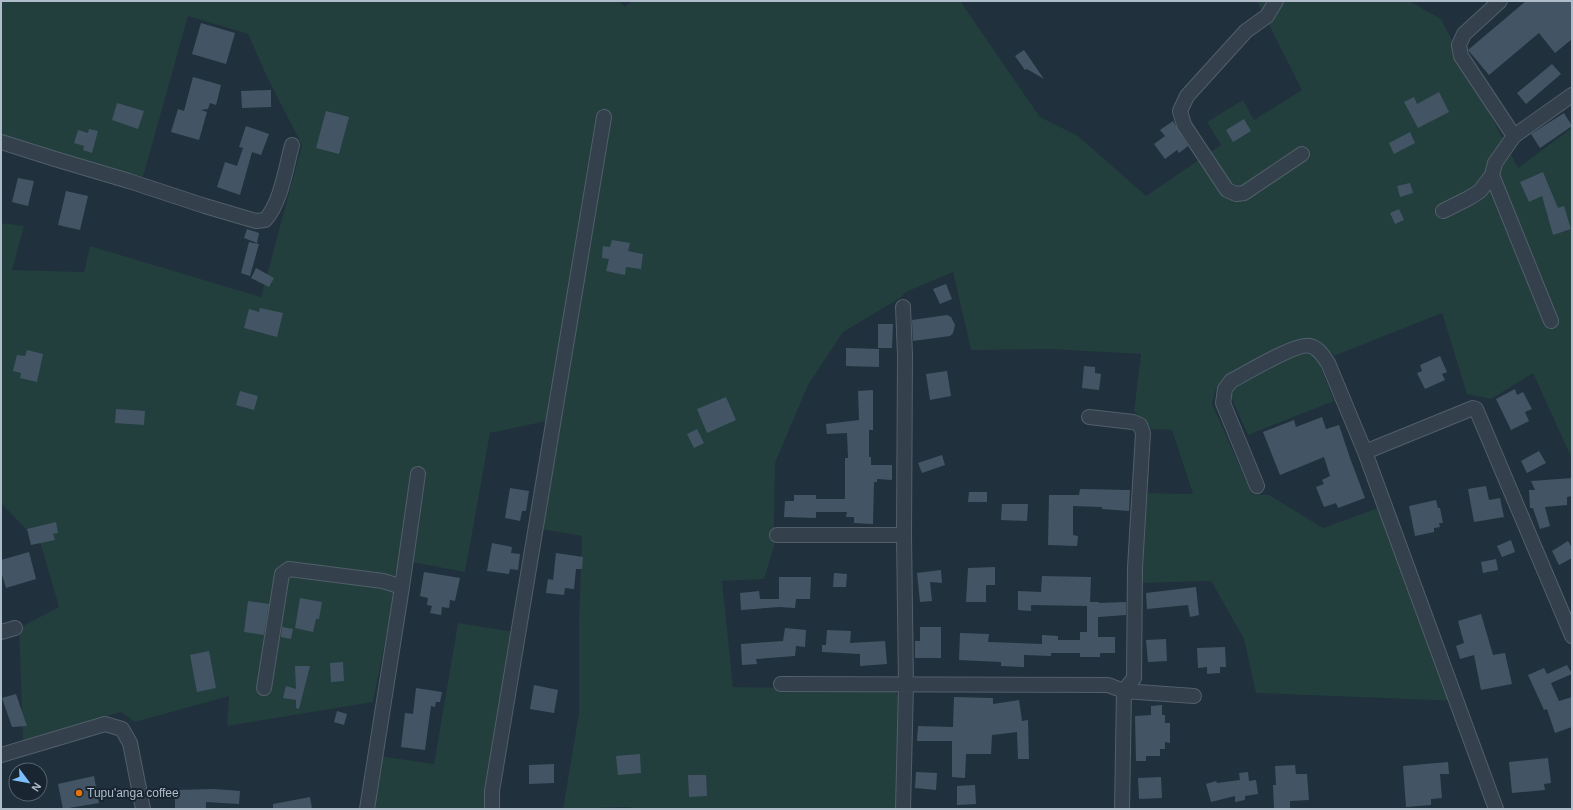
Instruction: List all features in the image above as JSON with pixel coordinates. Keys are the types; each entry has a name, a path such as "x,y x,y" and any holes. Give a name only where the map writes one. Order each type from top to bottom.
{"street":[{"path":"1276,1 1267,16 1246,31 1187,96 1180,111 1184,125 1227,190 1236,194 1244,193 1302,154"},
{"path":"1500,1 1464,34 1459,45 1461,56 1514,136"},
{"path":"1444,211 1480,191 1492,175 1495,163 1514,136 1572,95"},
{"path":"492,809 492,791 604,117"},
{"path":"1,142 205,206 256,220 265,220 272,213 282,184 292,145"},
{"path":"1492,175 1551,321"},
{"path":"903,307 905,355 904,535 906,685 903,809"},
{"path":"1257,486 1223,403 1225,389 1231,381 1297,347 1310,346 1321,352 1328,363 1365,452 1496,809"},
{"path":"1365,452 1473,408 1476,409 1572,636"},
{"path":"1089,417 1133,422 1140,425 1144,433 1135,568 1134,678 1124,691 1122,809"},
{"path":"367,809 418,474"},
{"path":"777,535 904,535"},
{"path":"264,688 282,574 289,569 383,581 402,587"},
{"path":"1,632 15,628"},
{"path":"781,684 1108,685 1124,691 1194,696"},
{"path":"1,755 106,724 122,729 130,743 143,809"}],"green space":[{"path":"1,1 618,1 625,7 632,1 960,1 1040,117 1078,136 1146,196 1221,145 1207,122 1243,100 1254,120 1302,90 1257,1 1409,1 1441,19 1518,168 1572,128 1572,459 1533,373 1491,399 1467,394 1442,313 1334,356 1326,348 1316,342 1227,376 1216,389 1212,404 1252,494 1269,495 1323,528 1384,506 1459,701 1256,693 1244,639 1211,581 1138,583 1143,493 1193,494 1172,430 1150,429 1134,411 1141,354 1048,349 971,350 953,272 906,292 900,298 843,332 808,385 775,463 775,543 764,579 722,581 733,687 891,689 901,698 899,809 648,809 625,807 563,809 579,713 579,619 582,536 541,529 547,421 490,433 465,572 401,560 373,702 227,726 229,696 135,722 121,712 23,741 19,628 59,607 41,545 1,503 1,223 24,226 12,270 84,272 90,246 261,297 302,145 268,79 248,34 188,16 143,177 1,135"},
{"path":"1300,352 1316,356 1334,401 1248,435 1231,397 1237,384"},
{"path":"458,623 514,632 485,809 371,809 379,756 434,764"}],"building":[{"path":"1526,1 1572,1 1572,39 1555,53 1539,33 1489,75 1468,50"},
{"path":"201,23 235,33 226,64 192,54"},
{"path":"1024,50 1044,79 1027,69 1025,70 1015,56"},
{"path":"1552,64 1561,74 1526,104 1517,93"},
{"path":"193,77 221,85 216,105 210,103 208,109 201,110 207,112 199,140 171,132 178,109 184,111"},
{"path":"271,90 271,107 242,108 241,91"},
{"path":"1439,92 1449,112 1418,128 1404,102 1414,97 1417,104"},
{"path":"117,103 144,111 138,129 112,120"},
{"path":"326,111 349,117 339,154 316,148"},
{"path":"1564,113 1572,126 1540,148 1531,134"},
{"path":"1244,119 1251,131 1233,142 1226,130"},
{"path":"1173,121 1188,146 1179,153 1177,150 1165,159 1154,144 1165,136 1160,130"},
{"path":"246,126 269,134 261,155 252,152 240,195 217,187 225,162 237,166 243,148 239,147"},
{"path":"89,129 98,131 92,153 83,150 84,146 74,143 78,130 88,133"},
{"path":"1410,132 1415,143 1394,154 1389,143"},
{"path":"1543,172 1558,208 1564,206 1571,229 1553,235 1542,196 1529,202 1520,182"},
{"path":"18,178 34,181 28,206 12,202"},
{"path":"1410,183 1413,193 1400,197 1397,186"},
{"path":"66,191 88,196 80,230 58,225"},
{"path":"1399,209 1404,220 1395,224 1390,213"},
{"path":"247,229 259,233 257,243 244,238"},
{"path":"612,240 630,243 628,251 643,254 641,269 626,267 625,275 606,271 609,259 602,258 603,246 610,247"},
{"path":"249,242 259,244 250,276 241,273"},
{"path":"256,268 274,278 269,287 251,278"},
{"path":"946,284 952,299 940,304 933,289"},
{"path":"260,308 283,313 277,337 244,328 249,309 259,312"},
{"path":"947,315 951,317 955,325 953,333 950,336 913,341 912,320"},
{"path":"878,324 893,324 892,348 878,348"},
{"path":"846,348 879,349 879,367 846,366"},
{"path":"27,350 43,354 37,382 20,378 21,373 13,371 17,355 25,356"},
{"path":"1440,356 1447,372 1442,374 1445,380 1425,389 1417,373 1422,371 1420,365"},
{"path":"1084,366 1095,367 1095,373 1101,374 1099,390 1082,388"},
{"path":"947,371 951,396 930,400 926,374"},
{"path":"1515,389 1517,395 1523,392 1532,409 1525,412 1529,421 1511,430 1496,399"},
{"path":"873,390 873,430 869,430 869,457 871,457 871,465 892,465 892,480 877,479 877,482 874,482 873,524 854,523 854,517 846,517 847,512 816,512 816,518 784,517 785,501 794,501 794,495 816,495 816,499 845,499 845,458 848,458 847,433 827,434 826,424 859,420 858,391"},
{"path":"240,391 258,396 254,410 236,405"},
{"path":"726,397 736,420 707,433 697,409"},
{"path":"116,409 145,411 144,425 115,423"},
{"path":"1322,417 1326,429 1339,425 1365,498 1338,508 1336,503 1324,507 1316,487 1324,484 1322,480 1330,476 1324,457 1280,475 1263,432 1294,420 1296,427"},
{"path":"697,429 704,443 694,448 687,434"},
{"path":"1539,451 1546,463 1527,473 1521,461"},
{"path":"942,455 945,465 922,473 918,463"},
{"path":"1572,478 1572,496 1567,497 1567,505 1545,507 1550,526 1540,529 1533,508 1530,508 1529,490 1535,490 1531,481"},
{"path":"1486,486 1489,500 1500,498 1504,517 1474,522 1468,489"},
{"path":"510,488 529,491 526,511 522,511 520,521 505,518"},
{"path":"1080,489 1130,490 1129,511 1102,509 1102,507 1073,506 1073,535 1078,536 1077,546 1048,545 1049,495 1079,495"},
{"path":"969,492 987,492 987,502 968,502"},
{"path":"1436,500 1438,508 1440,508 1443,523 1439,523 1440,527 1434,528 1434,532 1415,536 1409,506"},
{"path":"1002,504 1028,504 1027,521 1001,520"},
{"path":"56,522 58,533 53,534 55,540 31,545 27,529"},
{"path":"1511,540 1515,552 1502,557 1497,546"},
{"path":"1568,541 1572,548 1572,558 1559,565 1552,551"},
{"path":"492,543 512,547 511,553 520,554 518,570 510,569 509,574 487,571"},
{"path":"29,552 36,579 6,588 1,571 1,560"},
{"path":"556,553 583,557 582,569 576,569 574,589 565,588 564,595 546,593 548,579 553,580"},
{"path":"1496,559 1498,570 1483,573 1481,562"},
{"path":"995,567 995,585 986,585 986,602 966,602 968,568"},
{"path":"941,570 942,583 930,582 932,601 920,602 917,573"},
{"path":"424,572 460,578 455,601 450,600 449,608 442,607 441,615 430,613 432,606 427,605 428,598 420,596"},
{"path":"834,573 847,574 846,587 833,587"},
{"path":"1042,576 1091,577 1090,602 1126,602 1126,615 1098,617 1098,637 1115,637 1115,653 1100,653 1100,657 1080,657 1080,653 1051,653 1051,656 1024,655 1024,667 1001,666 1001,662 959,660 960,633 989,634 988,642 1042,644 1042,635 1058,636 1058,640 1080,640 1080,632 1087,632 1087,606 1031,605 1031,611 1018,610 1018,591 1041,592"},
{"path":"779,577 811,577 810,599 796,599 795,608 779,607 741,610 740,593 759,591 760,599 779,599"},
{"path":"1196,587 1199,615 1190,617 1188,605 1147,609 1146,593"},
{"path":"300,598 322,602 319,619 316,619 313,632 295,628"},
{"path":"248,601 269,604 264,635 244,632"},
{"path":"1481,614 1493,655 1505,653 1512,684 1481,690 1474,655 1460,659 1456,646 1464,643 1458,621"},
{"path":"282,627 293,629 291,639 281,637"},
{"path":"920,627 941,627 941,658 915,658 915,641 920,641"},
{"path":"785,628 806,630 805,647 796,646 795,656 756,659 757,664 742,665 741,644 783,641"},
{"path":"827,630 851,631 850,643 885,641 887,664 860,666 860,654 822,652 822,645 826,645"},
{"path":"1166,639 1167,661 1148,662 1146,640"},
{"path":"1225,647 1226,667 1220,667 1220,673 1207,674 1207,667 1198,668 1197,648"},
{"path":"209,651 216,688 197,692 190,655"},
{"path":"343,662 344,681 331,682 330,663"},
{"path":"1567,665 1572,674 1551,683 1559,701 1572,697 1572,727 1555,733 1547,709 1544,710 1528,675 1544,668 1547,674"},
{"path":"295,666 310,666 299,709 296,708 296,700 283,698 286,686 296,689"},
{"path":"534,685 558,690 554,713 530,709"},
{"path":"416,688 442,692 440,702 436,702 435,707 431,706 425,750 401,747 405,713 413,714"},
{"path":"16,694 27,726 12,727 2,698"},
{"path":"954,697 993,698 993,704 1019,700 1022,721 1028,720 1029,759 1018,759 1017,732 992,735 991,754 966,754 965,778 952,777 952,741 917,741 918,726 953,727"},
{"path":"1162,705 1162,715 1165,715 1165,723 1170,723 1170,743 1165,742 1165,749 1160,749 1160,756 1146,756 1146,761 1136,761 1135,716 1151,715 1151,706"},
{"path":"337,711 347,714 344,725 334,722"},
{"path":"640,754 641,773 618,775 616,756"},
{"path":"1548,758 1551,783 1544,784 1545,790 1512,793 1509,762"},
{"path":"1448,762 1449,774 1440,774 1442,798 1431,799 1431,805 1406,807 1403,766"},
{"path":"554,764 554,783 529,784 529,765"},
{"path":"1295,765 1296,774 1307,774 1309,800 1290,801 1290,808 1274,809 1273,785 1276,785 1275,766"},
{"path":"916,772 937,773 936,790 915,788"},
{"path":"1248,772 1249,781 1256,780 1258,794 1245,796 1245,800 1235,802 1235,796 1211,802 1206,784 1216,781 1217,783 1240,780 1239,773"},
{"path":"688,775 706,775 707,796 689,797"},
{"name":"Tupu'anga coffee","path":"94,776 99,803 63,809 58,784"},
{"path":"1161,777 1162,798 1139,799 1138,778"},
{"path":"975,785 976,804 957,805 957,786"},
{"path":"214,789 240,791 239,804 206,802 206,809 175,809 175,790"},
{"path":"310,797 312,809 273,809 273,804"}],"place":[{"name":"Tupu'anga coffee","path":"79,793"}]}
